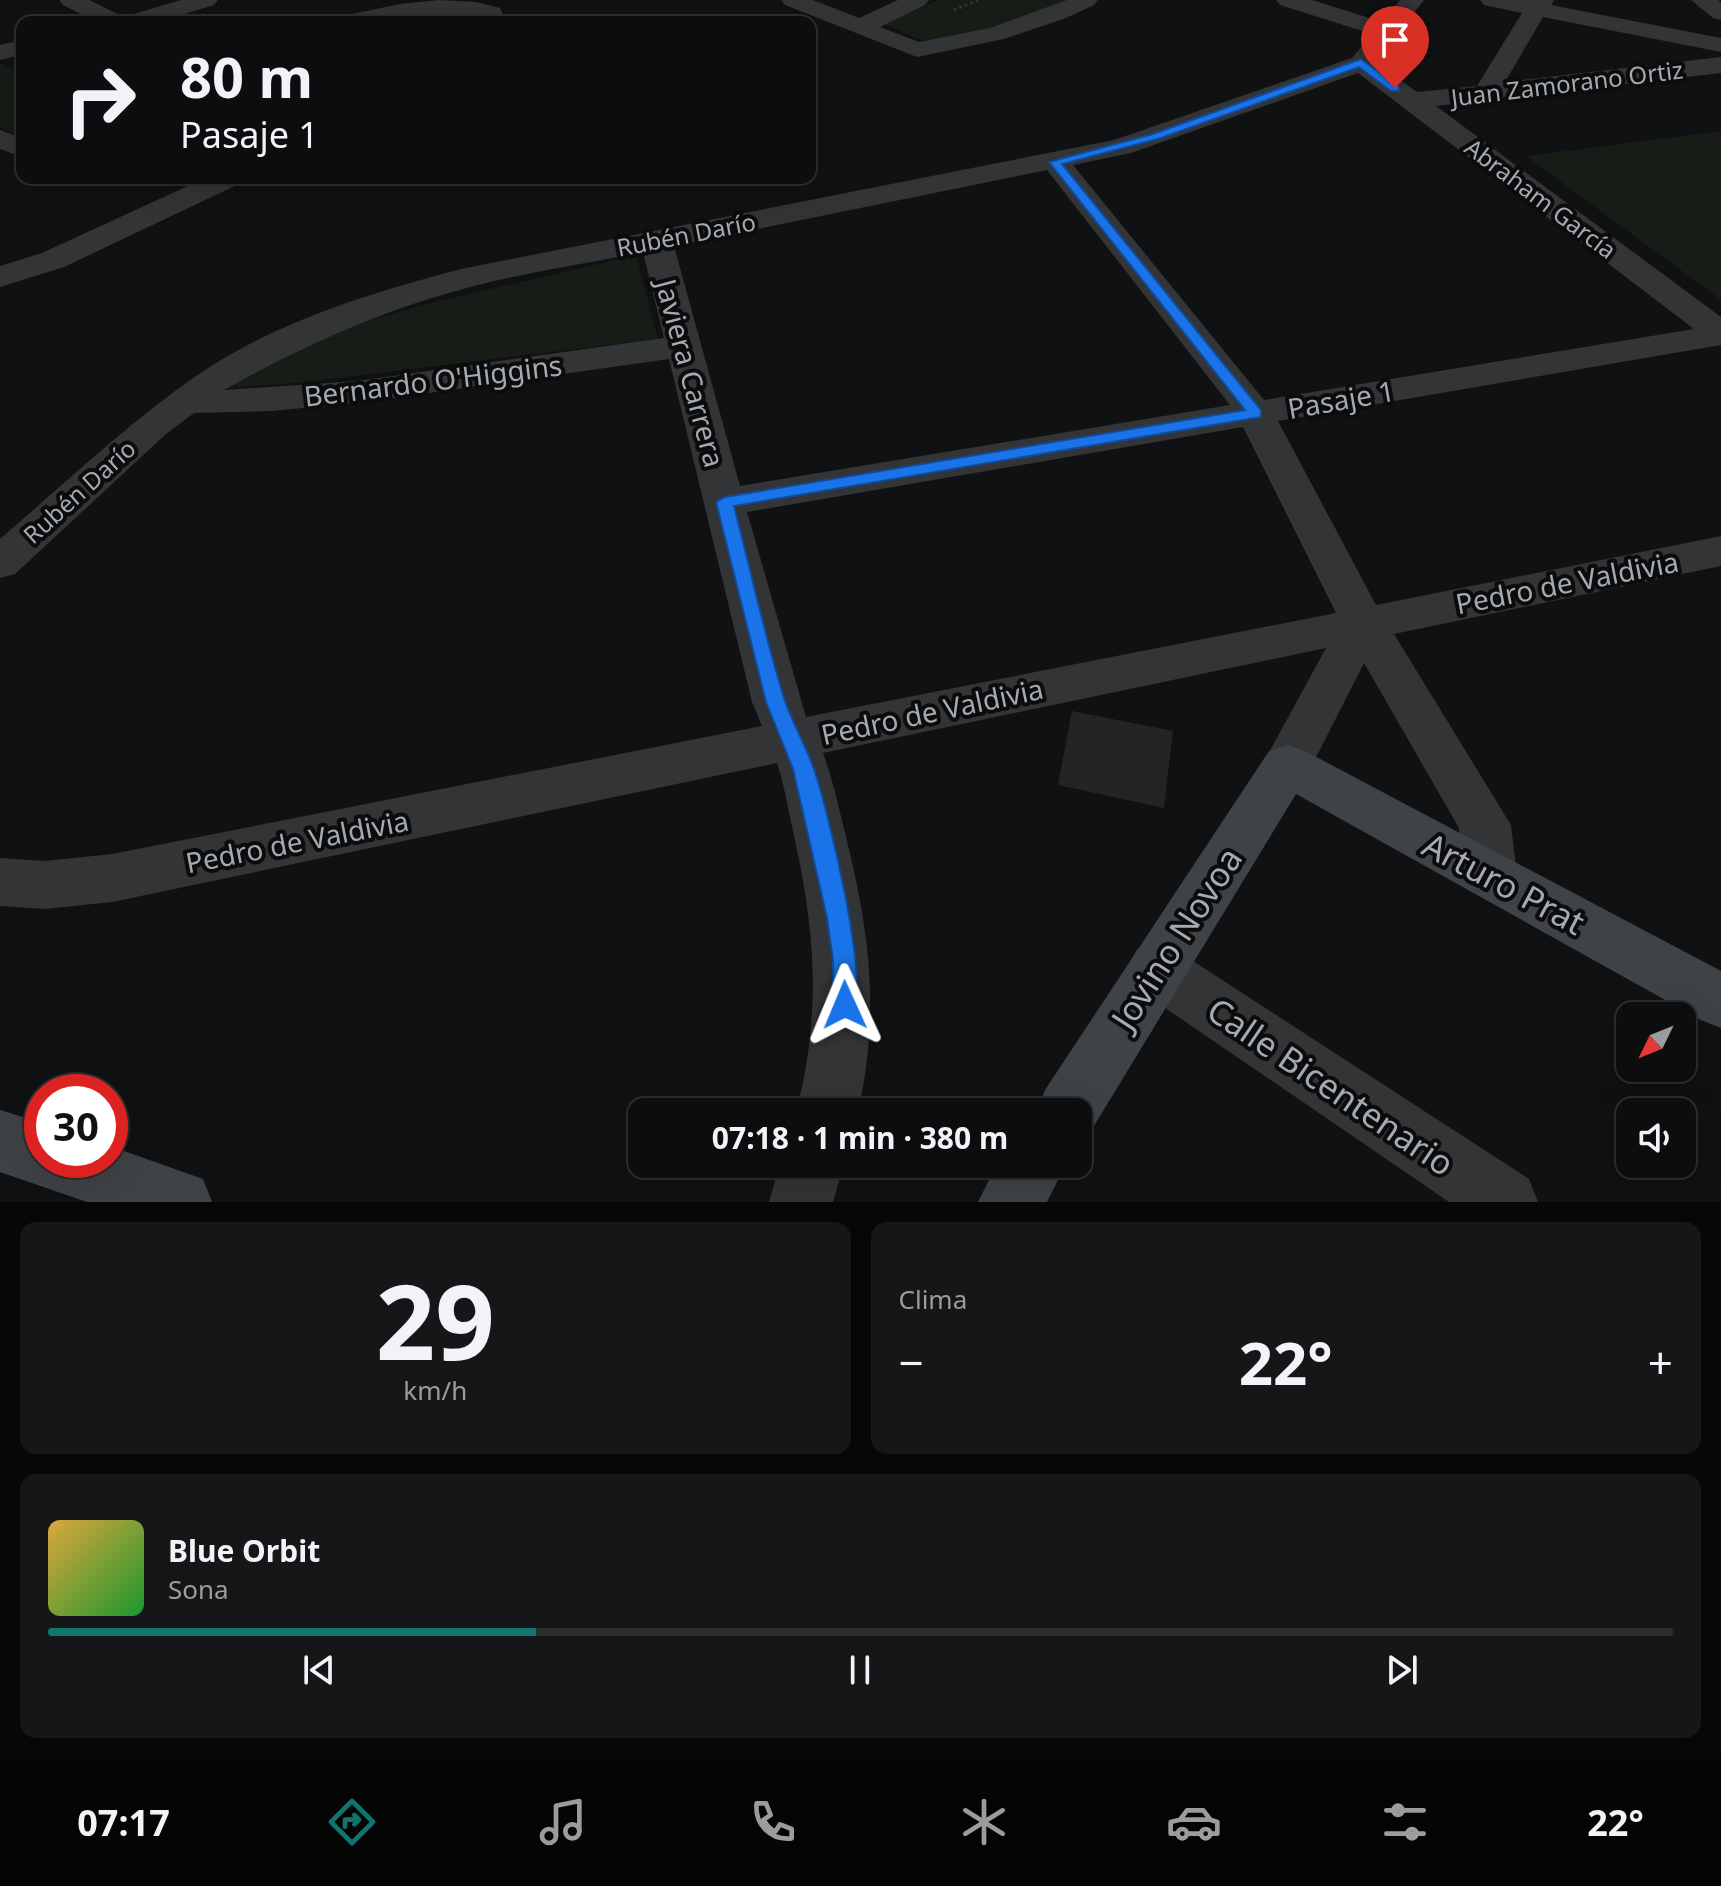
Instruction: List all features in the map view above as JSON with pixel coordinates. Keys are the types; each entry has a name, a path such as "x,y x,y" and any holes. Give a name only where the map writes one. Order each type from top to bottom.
{"street":[{"path":"71,0 105,16"},
{"path":"137,16 206,0"},
{"path":"369,16 415,4 457,0 482,6 491,16"},
{"path":"793,0 917,50 995,34 1086,0"},
{"path":"860,27 917,0"},
{"path":"1288,0 1387,31"},
{"path":"1361,63 1412,0"},
{"path":"1492,0 1539,4 1721,45"},
{"path":"1703,0 1721,13"},
{"path":"1485,93 1539,4"},
{"name":"Abraham García","path":"1361,63 1721,334"},
{"name":"Rubén Darío","path":"0,563 182,402 211,382 280,344 391,300 466,278 1055,162 1157,136 1361,63"},
{"name":"Juan Zamorano Ortiz","path":"1412,101 1721,65"},
{"path":"1055,162 1255,413 1363,622 1485,825 1490,875"},
{"path":"5,279 216,184"},
{"name":"Javiera Carrera","path":"656,239 776,702 804,769 839,918 844,960 840,1050 830,1098"},
{"name":"Pasaje 1","path":"725,502 1721,334"},
{"name":"Bernardo O'Higgins","path":"182,402 271,400 357,392 684,346"},
{"name":"Pedro de Valdivia","path":"0,882 45,885 112,878 1721,551"},
{"path":"1287,765 1363,622"},
{"name":"Arturo Prat","path":"1287,765 1721,1001"},
{"name":"Jovino Novoa","path":"1076,1098 1287,765"},
{"name":"Calle Bicentenario","path":"1156,969 1506,1202"},
{"path":"0,1141 24,1149"},
{"path":"110,1178 180,1202"},
{"path":"801,1202 808,1178"},
{"path":"1010,1202 1025,1178"}],"shaded area":[{"path":"937,0 1070,0 1037,14 954,39 920,39 885,24"},
{"path":"0,63 16,70 16,134 0,127"},
{"path":"1721,131 1721,300 1526,156"},
{"path":"636,255 658,339 297,383 227,388 316,336 422,305"}],"building":[{"path":"1072,711 1173,731 1164,808 1058,785"}],"route":[{"path":"845,1005 839,918 804,769 776,702 725,502 1255,413 1055,162 1157,136 1361,63 1395,88"}]}
